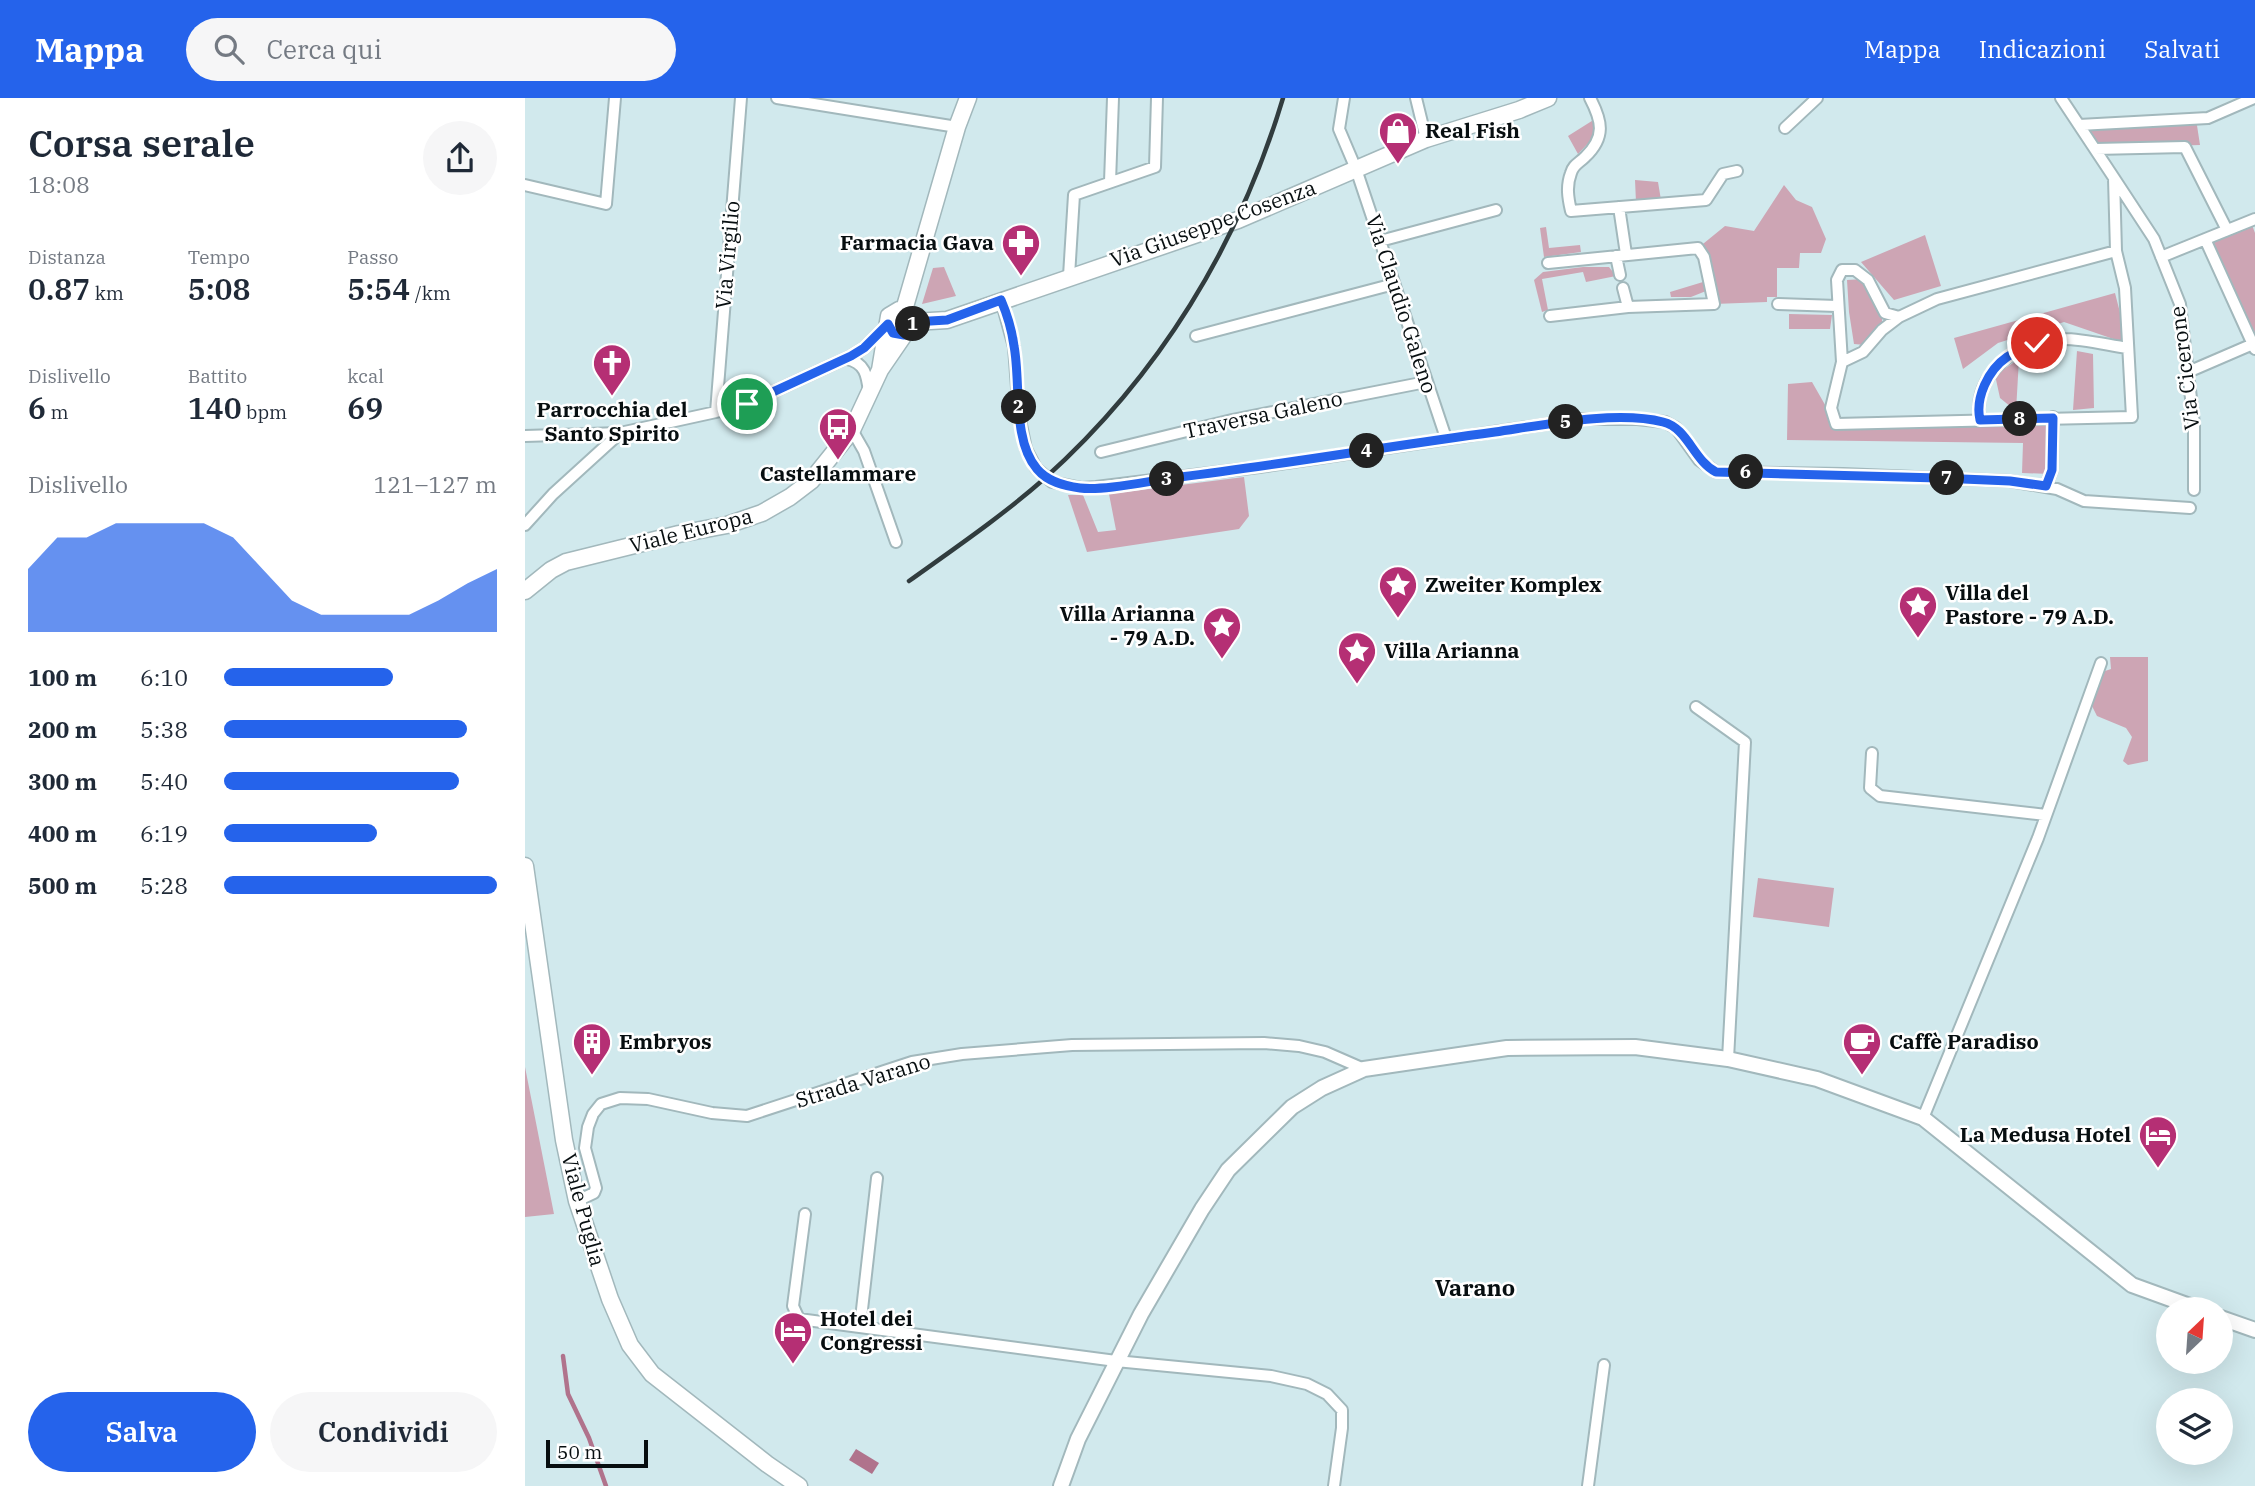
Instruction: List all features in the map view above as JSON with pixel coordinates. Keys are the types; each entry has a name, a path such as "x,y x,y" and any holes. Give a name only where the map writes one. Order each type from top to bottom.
{"main road":[{"path":"880,370 907,322 957,127 968,98"},
{"name":"Via Giuseppe Cosenza","path":"907,322 947,320 1238,220 1426,139 1517,104 1548,98"},
{"path":"880,370 892,313 907,322"},
{"path":"888,326 895,335 907,322"},
{"name":"Viale Europa","path":"525,591 551,570 566,562 679,534 727,526 762,513 790,497 811,481 852,430 880,370"},
{"name":"Viale Puglia","path":"525,866 564,1140 577,1201 610,1299 630,1345 652,1374 799,1486"},
{"path":"767,1464 775,1486"}],"street":[{"path":"525,185 606,204 615,98"},
{"name":"Via Virgilio","path":"716,412 741,98"},
{"path":"777,98 957,127"},
{"path":"1110,182 1113,98"},
{"path":"1069,276 1074,195 1155,167 1157,98"},
{"name":"Via Claudio Galeno","path":"1344,98 1339,129 1356,169 1446,438"},
{"path":"1416,98 1426,139"},
{"path":"1590,98 1600,117 1601,127 1597,141 1571,172 1568,187 1571,211 1706,200 1723,174 1737,171"},
{"path":"1785,128 1817,98"},
{"name":"Via Cicerone","path":"2061,98 2154,240 2179,303 2194,424 2194,490"},
{"path":"2079,125 2209,118 2254,98"},
{"path":"2095,149 2185,147 2227,230"},
{"path":"1899,317 1885,313 1868,280 1856,270 1842,270 1837,280 1837,306 1842,362 1831,408 1836,424 2132,417 2126,288 2116,251 2114,178"},
{"path":"1619,207 1620,275"},
{"path":"1380,241 1496,210"},
{"path":"2161,257 2254,222"},
{"path":"2188,372 2254,347 2205,239"},
{"path":"1548,263 1698,248 1704,257 1714,304 1628,307 1550,316"},
{"path":"1842,362 1863,352 1882,330 1899,317 1937,299 2116,251"},
{"path":"1196,336 1394,284"},
{"path":"1623,288 1628,307"},
{"path":"1001,300 1014,346 1019,415 1026,449 1036,468 1052,482 1082,488 1258,467 1581,419 1637,419 1665,422 1676,428 1699,460 1716,472 2010,481 2046,486 2084,501 2190,508"},
{"path":"1779,304 1837,306"},
{"path":"525,436 620,432 747,404 847,359 888,326"},
{"path":"1980,420 1978,410 1982,391 1991,372 2006,357 2037,343 2061,339 2128,348"},
{"path":"847,359 855,360 865,370 869,395"},
{"name":"Traversa Galeno","path":"1101,452 1232,420 1426,382"},
{"path":"2046,486 2052,470 2053,418"},
{"path":"852,430 864,451 897,542"},
{"path":"525,525 620,432"},
{"path":"1923,1118 2046,815 2101,663"},
{"path":"1696,706 1745,742 1728,1059"},
{"path":"1872,753 1870,788 1881,796 2046,815"},
{"name":"Strada Varano","path":"577,1201 594,1194 596,1188 585,1148 593,1114 601,1104 620,1098 648,1099 712,1113 747,1116 912,1062 962,1054 1072,1045 1264,1043 1299,1046 1325,1052 1364,1069"},
{"path":"1061,1486 1078,1439 1116,1361 1191,1227 1229,1170 1292,1107 1322,1088 1364,1069 1507,1048 1635,1047 1728,1059 1817,1079 1923,1118 2131,1284 2165,1297"},
{"path":"860,1327 877,1178"},
{"path":"805,1214 793,1306 799,1319 1116,1361 1271,1376 1307,1384 1327,1394 1342,1410 1334,1486"},
{"path":"2233,1322 2255,1330"},
{"path":"1588,1486 1604,1365"}],"shaded area":[{"path":"1595,119 1595,136 1578,154 1568,136"},
{"path":"2196,119 2200,145 2096,148 2081,125"},
{"path":"1635,180 1658,182 1661,200 1636,202"},
{"path":"1784,185 1796,200 1812,207 1826,239 1821,253 1800,253 1799,268 1777,268 1777,297 1767,297 1767,302 1714,304 1698,248 1725,226 1754,231"},
{"path":"2252,225 2255,233 2255,337 2211,242"},
{"path":"1546,227 1549,248 1580,245 1581,252 1544,257 1540,228"},
{"path":"1925,235 1941,286 1894,300 1861,262"},
{"path":"944,267 956,296 922,304 933,268"},
{"path":"1609,267 1616,276 1586,282 1583,272 1542,279 1548,310 1542,312 1534,280 1543,272"},
{"path":"1864,279 1882,316 1882,327 1865,345 1854,344 1847,280"},
{"path":"1703,282 1706,291 1691,297 1671,297 1670,292"},
{"path":"2115,293 2128,344 2064,322 1998,343 1963,369 1954,338"},
{"path":"1789,314 1832,315 1830,329 1789,329"},
{"path":"2077,351 2093,354 2094,408 2073,410"},
{"path":"2019,359 2016,411 2000,398 1995,375"},
{"path":"1812,382 1836,424 2049,418 2050,474 2022,473 2023,443 1787,440 1788,384"},
{"path":"1244,477 1249,516 1239,529 1087,552 1068,495 1083,495 1098,532 1116,530 1109,494"},
{"path":"2110,657 2148,657 2148,761 2128,765 2123,761 2132,737 2126,728 2097,716 2090,702 2102,672 2111,669"},
{"path":"1758,878 1834,888 1829,927 1753,917"},
{"path":"525,1067 554,1214 525,1217"},
{"path":"856,1449 879,1463 872,1474 849,1460"}],"waterway":[{"path":"563,1356 568,1394 589,1438 606,1486"}],"railway":[{"path":"909,581 995,519 1044,479 1124,397 1159,352 1190,305 1243,205 1283,98"}],"place":[{"name":"Real Fish","path":"1398,165"},
{"name":"Farmacia Gava","path":"1021,277"},
{"name":"Parrocchia del Santo Spirito","path":"612,397"},
{"name":"Castellammare","path":"838,461"},
{"name":"Zweiter Komplex","path":"1398,619"},
{"name":"Villa del Pastore - 79 A.D.","path":"1918,639"},
{"name":"Villa Arianna - 79 A.D.","path":"1222,660"},
{"name":"Villa Arianna","path":"1357,685"},
{"name":"Embryos","path":"592,1076"},
{"name":"Caffè Paradiso","path":"1862,1076"},
{"name":"La Medusa Hotel","path":"2158,1169"},
{"name":"Hotel dei Congressi","path":"793,1365"}],"district":[{"name":"Varano","path":"1475,1288"}],"route":[{"path":"747,404 837,364 864,348 888,324 893,333 904,335 911,331 914,322 947,320 1001,300 1014,346 1019,415 1026,449 1036,468 1052,482 1082,488 1258,467 1581,419 1665,422 1676,428 1699,460 1716,472 2010,481 2046,486 2052,470 2053,418 1980,420 1978,410 1982,391 1991,372 2006,357 2037,343"}]}
